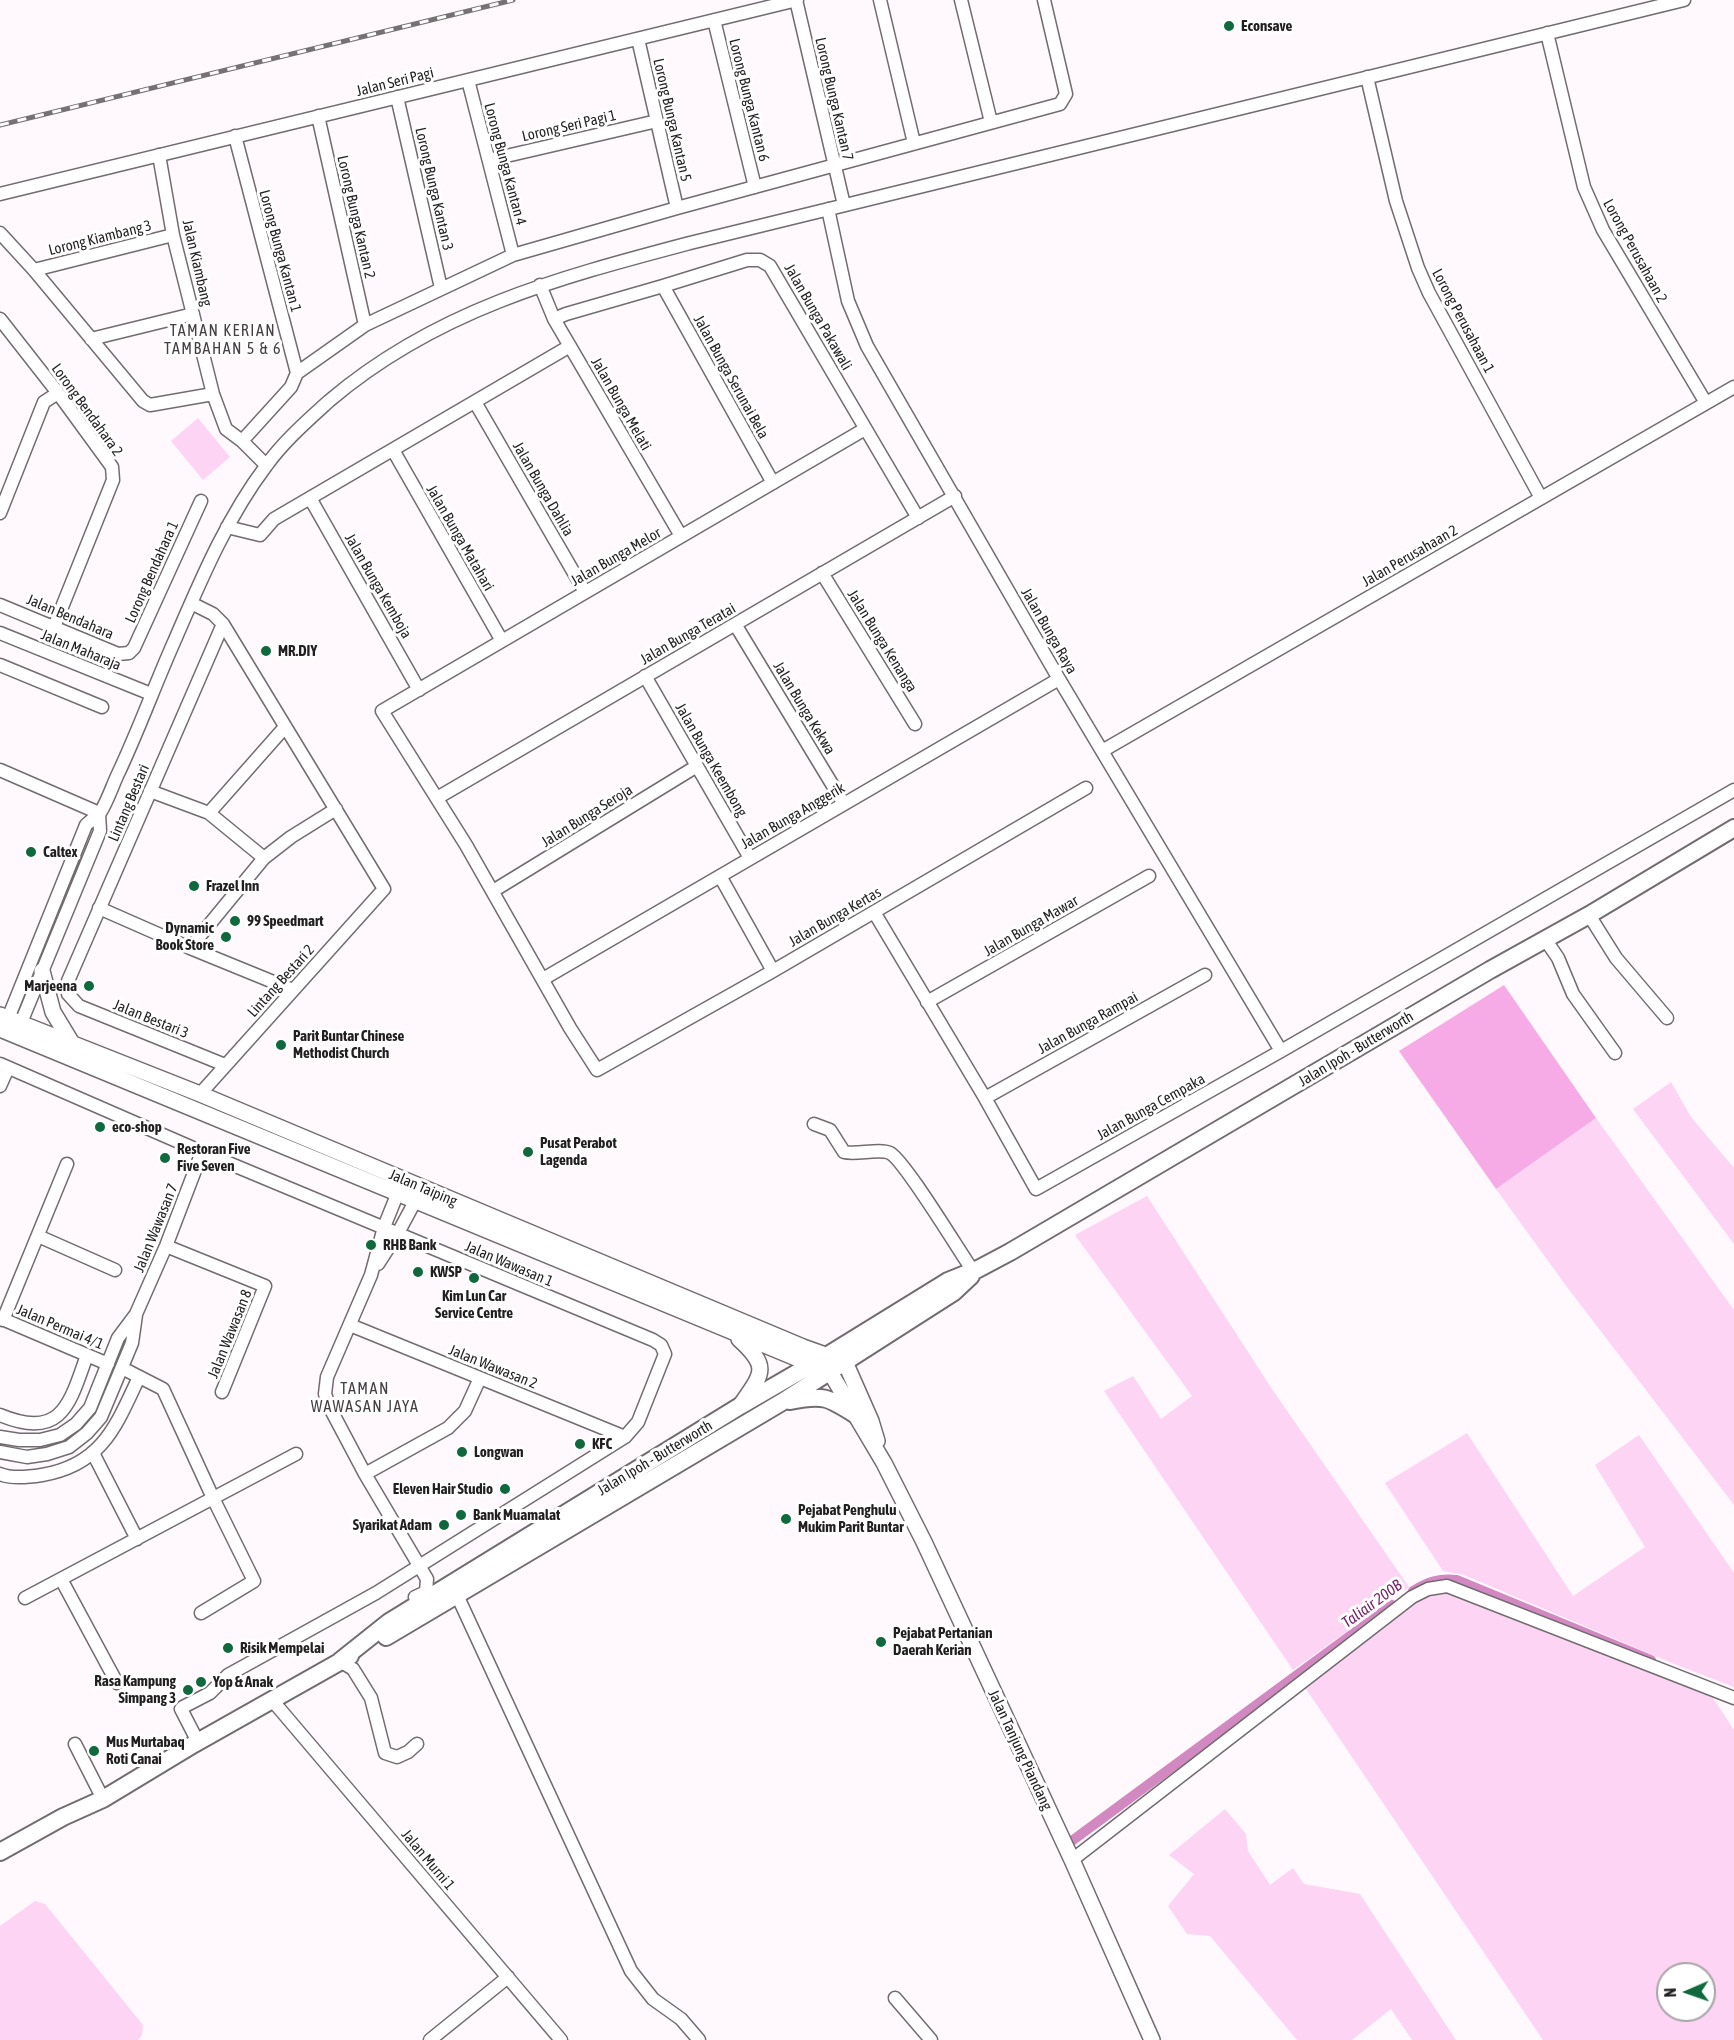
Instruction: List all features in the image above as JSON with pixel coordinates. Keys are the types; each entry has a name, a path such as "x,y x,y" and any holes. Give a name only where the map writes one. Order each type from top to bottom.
{"highway":[{"name":"Jalan Ipoh - Butterworth","path":"0,1852 63,1816 103,1799 272,1700 350,1668 393,1633 783,1402 829,1363 948,1281 976,1270 1589,915 1734,828"},
{"name":"Jalan Ipoh - Butterworth","path":"350,1668 389,1623 410,1609 740,1406 812,1365 845,1362 954,1292 976,1270"},
{"path":"783,1402 822,1397 835,1402 855,1415"}],"main road":[{"path":"42,971 53,1012 73,1045"},
{"name":"Jalan Taiping","path":"8,1026 73,1045 200,1094 400,1186"},
{"name":"Jalan Taiping","path":"8,1026 419,1194 812,1365"},
{"name":"Jalan Taiping","path":"419,1194 792,1342 829,1363"},
{"path":"730,1331 755,1354 760,1364 754,1386 740,1406"},
{"name":"Jalan Tanjung Piandang","path":"845,1362 871,1421 884,1463"},
{"name":"Jalan Tanjung Piandang","path":"829,1363 924,1542 1072,1860 1152,2040"}],"street":[{"name":"Jalan Seri Pagi","path":"0,194 796,0"},
{"name":"Lorong Bunga Kantan 7","path":"796,0 844,205"},
{"path":"880,0 914,143"},
{"path":"962,0 992,122"},
{"path":"242,441 291,387 297,373 365,325 513,255 1060,104 1066,94 1044,0"},
{"path":"8,1026 86,825 99,813 124,762 151,694 210,560 227,527 266,465 309,418 354,380 393,353 452,321 540,285 679,246 1684,0"},
{"name":"Lorong Bunga Kantan 6","path":"714,20 755,187"},
{"name":"Lorong Perusahaan 2","path":"1547,33 1584,187 1604,230 1706,403"},
{"name":"Lorong Bunga Kantan 5","path":"638,39 677,208"},
{"name":"Lorong Perusahaan 1","path":"1367,77 1396,201 1418,268 1429,294 1541,498"},
{"name":"Lorong Bunga Kantan 4","path":"468,80 513,255"},
{"name":"Lorong Bunga Kantan 3","path":"397,97 441,288"},
{"name":"Lorong Bunga Kantan 2","path":"318,116 365,325"},
{"name":"Lorong Seri Pagi 1","path":"489,160 657,121"},
{"name":"Lorong Bunga Kantan 1","path":"235,136 297,373"},
{"name":"Jalan Kiambang","path":"159,155 173,235 213,394 226,429 266,465"},
{"name":"Jalan Bunga Raya","path":"828,209 848,301 867,346 1059,679 1281,1052"},
{"path":"0,233 34,270 143,401 150,405 213,394"},
{"name":"Lorong Kiambang 3","path":"34,270 173,235"},
{"name":"Jalan Bunga Pakawali","path":"554,319 747,260 760,260 770,266 918,518"},
{"name":"Jalan Bunga Melati","path":"540,285 554,319 681,536"},
{"name":"Jalan Bunga Serunai Bela","path":"663,286 773,483"},
{"path":"90,339 193,315"},
{"name":"Lorong Bendahara 2","path":"0,320 58,393 112,467 113,480 54,627"},
{"path":"227,527 260,535 274,519 570,346"},
{"name":"Jalan Perusahaan 2","path":"1102,751 1734,387"},
{"path":"0,513 44,402 58,393"},
{"name":"Jalan Bunga Dahlia","path":"475,402 585,592"},
{"name":"Jalan Bunga Melor","path":"437,798 382,711 865,429"},
{"name":"Jalan Bunga Matahari","path":"393,450 502,641"},
{"name":"Jalan Bunga Teratai","path":"437,798 955,496"},
{"name":"Jalan Bunga Kemboja","path":"310,498 419,690"},
{"name":"Lorong Bendahara 1","path":"129,653 134,648 201,501"},
{"name":"Jalan Bunga Kenanga","path":"822,573 915,724"},
{"path":"190,948 264,858 291,837 336,809 223,624 213,614 191,603"},
{"name":"Jalan Bendahara","path":"0,605 118,654 129,653"},
{"name":"Lintang Bestari","path":"68,994 68,981 223,624"},
{"name":"Jalan Bunga Kekwa","path":"738,629 844,804"},
{"name":"Jalan Maharaja","path":"0,633 151,694"},
{"path":"0,665 102,707"},
{"name":"Jalan Bunga Keembong","path":"645,676 750,858"},
{"name":"Jalan Bunga Anggerik","path":"543,979 1059,679"},
{"path":"209,813 285,727"},
{"name":"Jalan Bunga Seroja","path":"493,891 697,766"},
{"path":"0,770 99,813"},
{"name":"Jalan Bunga Kertas","path":"543,979 597,1070 1086,788"},
{"name":"Jalan Bunga Cempaka","path":"985,1098 1036,1189 1281,1052 1734,790"},
{"path":"150,791 209,813 264,858"},
{"path":"437,798 543,979"},
{"name":"Lintang Bestari 2","path":"200,1094 384,889 336,809"},
{"path":"8,1026 42,971 100,831 99,813"},
{"path":"720,876 773,970"},
{"name":"Jalan Bunga Mawar","path":"927,1002 1149,876"},
{"path":"99,909 293,990"},
{"path":"874,912 985,1098"},
{"path":"1589,915 1616,958 1667,1018"},
{"path":"1545,939 1552,948 1573,994 1615,1053"},
{"name":"Jalan Bunga Rampai","path":"985,1098 1205,975"},
{"name":"Jalan Bestari 3","path":"68,994 79,1006 225,1065"},
{"path":"0,1086 4,1066"},
{"name":"Jalan Wawasan 1","path":"4,1066 202,1152 661,1344 665,1354 638,1422 625,1437"},
{"path":"814,1124 830,1130 844,1152 851,1154 883,1152 892,1155 976,1270"},
{"name":"Jalan Wawasan 7","path":"136,1314 166,1246 202,1152"},
{"path":"2,1319 67,1164"},
{"path":"400,1186 384,1227 371,1275 327,1377 325,1394 365,1474 428,1580 438,1584 458,1570 468,1574"},
{"path":"371,1275 398,1233 419,1194"},
{"path":"38,1236 115,1270"},
{"name":"Jalan Wawasan 8","path":"166,1246 265,1286 222,1392"},
{"path":"0,1437 40,1440 60,1435 76,1424 90,1408 118,1338 136,1314"},
{"path":"0,1452 27,1457 47,1454 69,1447 87,1433 101,1417 122,1368 132,1343 136,1314"},
{"name":"Jalan Permai 4/1","path":"2,1319 108,1364"},
{"name":"Jalan Wawasan 2","path":"350,1325 625,1437"},
{"path":"0,1415 18,1423 36,1423 61,1414 71,1401 87,1355"},
{"path":"122,1368 163,1389 254,1581 201,1613"},
{"path":"0,1474 35,1476 53,1473 93,1453 113,1430 139,1377"},
{"path":"365,1474 448,1428 465,1411 480,1378"},
{"path":"198,1742 182,1708 210,1693 228,1675 376,1593 625,1437"},
{"path":"93,1453 137,1539"},
{"path":"25,1598 296,1454"},
{"path":"60,1579 117,1683"},
{"path":"410,1609 414,1598 426,1592 428,1580"},
{"path":"1072,1860 1412,1598 1428,1589 1447,1586 1734,1698"},
{"path":"457,1595 631,1971 653,1999 681,2019 699,2040"},
{"path":"350,1668 373,1702 377,1727 385,1753 397,1757 408,1752 417,1744"},
{"name":"Jalan Murni 1","path":"272,1700 561,2040"},
{"path":"75,1744 103,1799"},
{"path":"430,2040 508,1977"},
{"path":"895,1998 932,2040"}],"shaded area":[{"path":"198,418 230,457 203,480 171,441"},
{"path":"1504,985 1596,1118 1496,1189 1399,1051"},
{"path":"1671,1082 1691,1117 1734,1168 1734,1244 1633,1109"},
{"path":"1596,1118 1734,1310 1734,1505 1567,1287 1496,1189"},
{"path":"1147,1196 1272,1389 1409,1587 1293,1670 1104,1391 1133,1376 1161,1419 1192,1396 1075,1235"},
{"path":"1467,1433 1573,1596 1645,1547 1595,1465 1639,1435 1734,1573 1734,1687 1464,1575 1443,1571 1385,1483"},
{"path":"1453,1592 1713,1698 1734,1730 1734,2040 1543,2040 1304,1686 1417,1601 1436,1593"},
{"path":"1225,1809 1246,1834 1248,1851 1270,1885 1293,1868 1304,1884 1360,1894 1456,2040 1412,2040 1391,2009 1352,2040 1297,2040 1210,1936 1187,1934 1168,1906 1194,1874 1169,1855"},
{"path":"35,1901 45,1904 143,2025 142,2035 138,2040 0,2040 0,1926"}],"waterway":[{"name":"Taliair 200B","path":"1413,1591 1434,1581 1457,1580 1651,1660"},
{"name":"Taliair 200B","path":"1069,1843 1392,1605"}],"railway":[{"path":"0,125 513,0"}],"place":[{"name":"Econsave","path":"1229,26"},
{"name":"MR.DIY","path":"266,651"},
{"name":"Caltex","path":"31,852"},
{"name":"Frazel Inn","path":"194,886"},
{"name":"99 Speedmart","path":"235,921"},
{"name":"Dynamic Book Store","path":"226,937"},
{"name":"Marjeena","path":"89,986"},
{"name":"Parit Buntar Chinese Methodist Church","path":"281,1045"},
{"name":"eco-shop","path":"100,1127"},
{"name":"Pusat Perabot Lagenda","path":"528,1152"},
{"name":"Restoran Five Five Seven","path":"165,1158"},
{"name":"RHB Bank","path":"371,1245"},
{"name":"KWSP","path":"418,1272"},
{"name":"Kim Lun Car Service Centre","path":"474,1278"},
{"name":"KFC","path":"580,1444"},
{"name":"Longwan","path":"462,1452"},
{"name":"Eleven Hair Studio","path":"505,1489"},
{"name":"Bank Muamalat","path":"461,1515"},
{"name":"Pejabat Penghulu Mukim Parit Buntar","path":"786,1519"},
{"name":"Syarikat Adam","path":"444,1525"},
{"name":"Pejabat Pertanian Daerah Kerian","path":"881,1642"},
{"name":"Risik Mempelai","path":"228,1648"},
{"name":"Yop & Anak","path":"201,1682"},
{"name":"Rasa Kampung Simpang 3","path":"188,1690"},
{"name":"Mus Murtabaq Roti Canai","path":"94,1751"}],"district":[{"name":"TAMAN KERIAN TAMBAHAN 5 & 6","path":"223,340"},
{"name":"TAMAN WAWASAN JAYA","path":"365,1398"}]}
